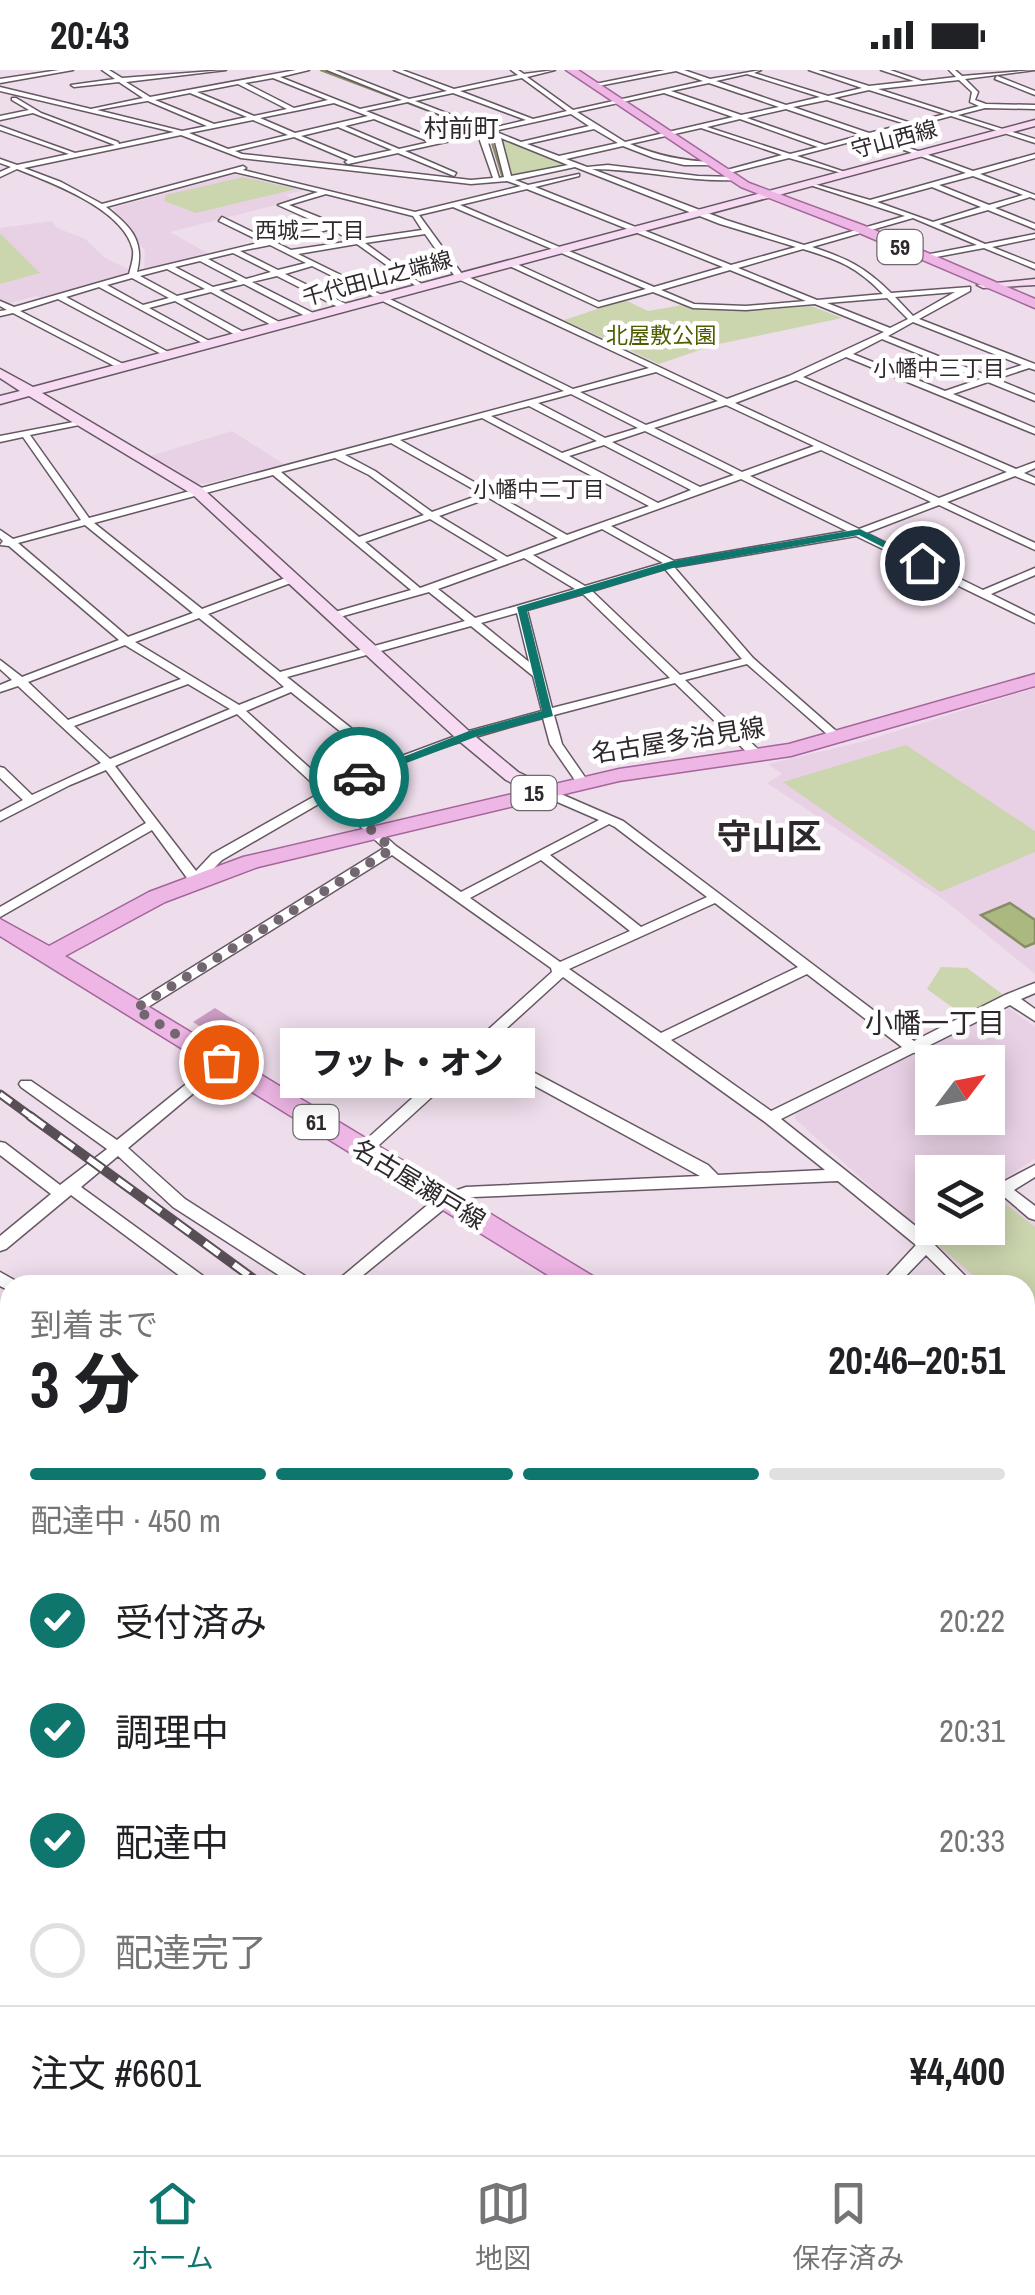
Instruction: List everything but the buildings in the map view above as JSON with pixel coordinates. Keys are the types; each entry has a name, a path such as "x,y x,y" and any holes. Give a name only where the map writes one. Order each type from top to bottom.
{"main road":[{"name":"59","path":"571,70 764,194 862,230 1035,304"},
{"name":"名古屋多治見線","path":"45,958 195,880 542,791 839,739 1035,680"},
{"path":"0,926 45,958"},
{"name":"名古屋瀬戸線","path":"45,958 569,1275"}],"street":[{"path":"2,77 37,70"},
{"path":"2,77 70,70"},
{"path":"105,70 150,100 211,126"},
{"path":"74,85 223,70"},
{"path":"255,70 437,142"},
{"path":"82,110 306,70"},
{"path":"315,70 491,130 591,172 862,269 912,320 1032,366"},
{"path":"330,70 481,132"},
{"path":"397,70 534,121"},
{"path":"514,70 621,145 680,165 713,164"},
{"path":"359,111 552,70"},
{"path":"593,85 676,70 1033,195"},
{"path":"330,166 758,70"},
{"path":"812,70 1035,141"},
{"path":"884,70 928,84"},
{"path":"911,78 950,70 975,92 972,102 985,106"},
{"path":"55,71 97,109"},
{"path":"55,71 83,106 82,110"},
{"path":"744,71 911,124"},
{"path":"560,158 870,88 1030,71"},
{"path":"184,74 212,88"},
{"path":"992,76 1035,94"},
{"path":"240,83 292,109"},
{"path":"665,91 825,148"},
{"path":"0,92 180,132 227,151 472,182 508,180 578,166 619,166 669,176 730,175 985,106 1035,106"},
{"path":"0,92 32,112 120,145"},
{"path":"192,92 353,160"},
{"path":"0,176 17,167 334,101"},
{"path":"0,118 66,106"},
{"path":"227,151 374,117"},
{"name":"守山西線","path":"764,194 1035,122"},
{"path":"338,125 472,182"},
{"path":"524,144 594,127"},
{"path":"0,128 75,154"},
{"path":"703,128 843,174"},
{"path":"481,132 496,181"},
{"path":"500,135 497,138 508,180 524,188 728,268 1035,398"},
{"path":"872,202 1035,156"},
{"path":"103,206 271,159"},
{"path":"0,161 103,206 125,228 138,252 133,274"},
{"path":"1018,161 1035,168"},
{"path":"235,170 415,214 591,172"},
{"path":"809,182 912,216 1035,266"},
{"path":"933,185 1035,227"},
{"path":"326,192 282,205 333,226 420,287"},
{"name":"千代田山之端線","path":"0,400 764,194"},
{"path":"933,224 1033,195"},
{"path":"454,205 693,306 746,308 1035,282"},
{"path":"415,214 459,276 1035,547"},
{"path":"507,264 598,305 912,216"},
{"path":"222,219 286,254 1035,620"},
{"path":"0,314 133,274 333,226"},
{"path":"286,254 428,231"},
{"path":"923,258 1035,236"},
{"path":"234,250 344,307"},
{"path":"200,258 312,316"},
{"path":"144,308 310,265"},
{"path":"167,266 278,325"},
{"path":"133,274 242,335"},
{"path":"101,285 208,344"},
{"path":"564,456 799,378 967,289"},
{"path":"60,297 166,355"},
{"path":"0,303 122,367"},
{"path":"849,354 1035,431"},
{"path":"945,394 1032,366"},
{"path":"3,540 88,523 656,369"},
{"path":"0,373 196,492 512,776 610,819 915,1048"},
{"path":"799,378 1035,480"},
{"path":"530,403 698,490"},
{"path":"484,416 655,505"},
{"path":"0,439 81,422"},
{"path":"0,428 13,436"},
{"path":"25,434 88,523 389,765"},
{"path":"394,440 565,538"},
{"path":"332,616 431,588 820,447"},
{"path":"337,455 372,473 506,560"},
{"path":"278,676 586,592 670,565 860,532 1035,465"},
{"path":"274,472 418,591"},
{"path":"358,541 489,495"},
{"path":"603,526 670,565 749,660 839,739"},
{"path":"3,540 125,640 239,710 392,849 758,1114 770,1118 912,1232 955,1275"},
{"path":"526,555 586,592 758,756"},
{"path":"983,594 1035,571"},
{"path":"0,689 292,579"},
{"path":"431,588 538,675"},
{"path":"521,609 556,744 583,783"},
{"path":"0,663 108,764 195,880 217,857 330,792 389,765 464,736 749,660"},
{"path":"65,725 189,680"},
{"path":"0,817 108,764 293,688"},
{"path":"0,771 31,801"},
{"path":"460,898 610,819"},
{"path":"0,913 152,825"},
{"path":"135,1009 392,849"},
{"path":"542,855 639,932"},
{"path":"363,1150 559,970 716,898"},
{"path":"659,1040 808,968"},
{"path":"923,1045 1035,987"},
{"path":"1010,998 1035,1016"},
{"path":"477,1048 703,1169 716,1182"},
{"path":"770,1118 915,1049"},
{"path":"0,1245 221,1062"},
{"path":"26,1084 118,1150 179,1203 291,1275"},
{"path":"0,1147 189,1275"},
{"path":"1035,1170 1002,1189 1035,1214"},
{"path":"352,1275 443,1201 472,1191 841,1176"},
{"path":"897,1275 924,1247"}],"shaded area":[{"path":"235,174 304,190 285,195 295,200 170,232 211,255 144,271 145,251 113,208"},
{"path":"52,221 57,228 85,239 105,258 132,271 44,300 36,296 7,304 0,300 0,228"},
{"path":"232,431 284,464 205,484 194,483 150,456"},
{"path":"1035,688 1035,974 944,900 767,783 782,774 768,764 861,742"},
{"path":"1010,903 1035,920 1035,943 1025,947 981,915"},
{"path":"1007,1007 1035,1027 1035,1159 1005,1178 1005,1155 915,1155 915,1227 795,1119 796,1112 915,1053 915,1135 1005,1135 1005,1045 931,1045"},
{"path":"1005,1198 1035,1221 1035,1275 969,1275 935,1245 1005,1245"}],"green space":[{"path":"502,138 570,165 510,176"},
{"path":"243,177 296,189 196,213 164,201 166,195"},
{"path":"0,233 40,273 0,284"},
{"name":"北屋敷公園","path":"625,300 648,311 683,305 691,309 750,311 811,306 842,318 714,345 659,364 564,320"},
{"path":"906,745 1035,831 1035,852 940,892 783,782"},
{"path":"941,967 967,968 1005,996 963,1015 927,989"},
{"path":"1005,1204 1035,1227 1035,1275 973,1275 938,1245 1005,1245"}],"waterway":[{"path":"321,70 459,122"},
{"path":"490,136 503,178"}],"railway":[{"path":"0,1094 33,1118"},
{"path":"30,1116 248,1275"}],"way so far":[{"path":"221,1062 135,1009 392,849 330,792 359,777"}],"place":[{"name":"フット・オン","path":"221,1062"}],"district":[{"name":"村前町","path":"461,128"},
{"name":"西城二丁目","path":"310,230"},
{"name":"小幡中三丁目","path":"939,368"},
{"name":"小幡中二丁目","path":"539,489"},
{"name":"守山区","path":"769,837"},
{"name":"小幡一丁目","path":"935,1023"}],"route":[{"path":"359,777 473,733 548,713 521,609 672,564 860,532 922,563"}]}
